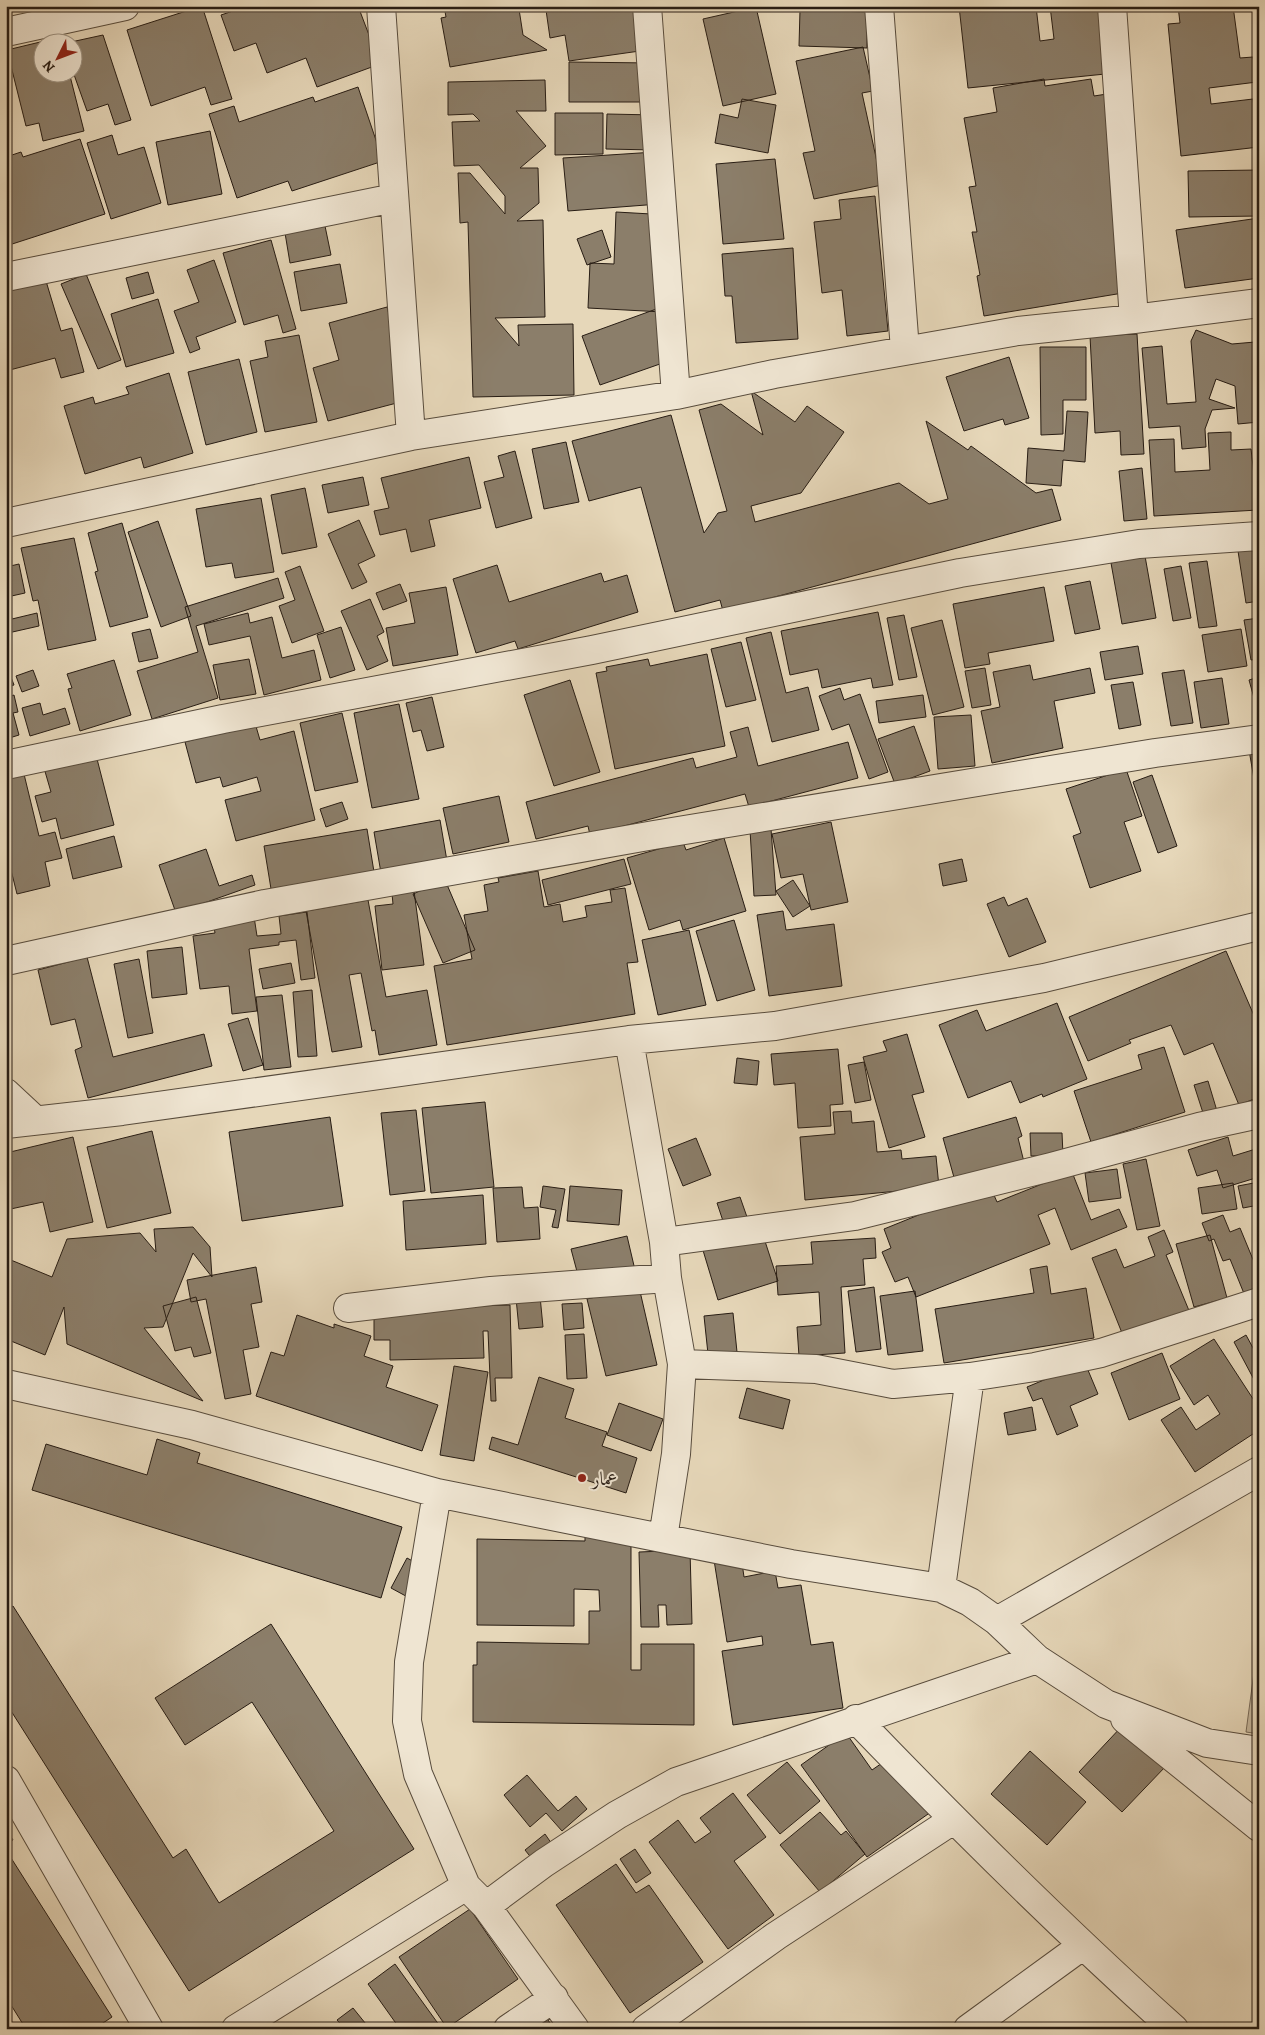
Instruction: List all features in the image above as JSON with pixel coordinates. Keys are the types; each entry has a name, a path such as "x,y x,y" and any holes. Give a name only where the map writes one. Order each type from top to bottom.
{"street":[{"path":"6,32 125,6"},
{"path":"381,6 411,436"},
{"path":"647,6 676,395"},
{"path":"879,6 905,350"},
{"path":"1112,6 1134,319"},
{"path":"6,277 394,198"},
{"path":"6,523 411,436 676,395 774,374 1018,331 1259,303"},
{"path":"6,765 223,719 592,650 960,573 1139,544 1259,536"},
{"path":"6,961 265,904 664,833 1076,766 1259,740"},
{"path":"6,1124 122,1111 629,1040 775,1026 892,1007 1044,978 1259,926"},
{"path":"629,1040 664,1242 667,1278 682,1364 676,1454 663,1538"},
{"path":"6,1093 35,1120"},
{"path":"664,1242 855,1216 1051,1167 1199,1127 1259,1114"},
{"path":"348,1308 491,1290 667,1278"},
{"path":"682,1364 816,1368 893,1384 970,1377 1035,1367 1101,1353 1259,1302"},
{"path":"941,1588 970,1377"},
{"path":"6,1384 192,1425 437,1493 791,1564 941,1588 970,1602 997,1620 1037,1659 1106,1704 1259,1827"},
{"path":"997,1620 1259,1471"},
{"path":"437,1493 409,1662 407,1721 418,1774 466,1886 486,1906 575,2029"},
{"path":"486,1906 544,1863 617,1815 676,1782 856,1719 1037,1659"},
{"path":"1106,1704 1207,1743 1259,1751"},
{"path":"856,1719 953,1820 1082,1946 1174,2029"},
{"path":"6,1780 145,2027"},
{"path":"646,2029 776,1936 953,1820"},
{"path":"236,2029 466,1886"},
{"path":"968,2029 1082,1946"},
{"path":"508,2029 554,1998"}],"shaded area":[{"path":"1259,1635 1259,1734 1246,1732"}],"building":[{"path":"202,6 232,99 211,105 205,87 151,106 127,30"},
{"path":"259,6 358,6 380,64 317,87 306,58 267,73 256,43 234,51 221,15 245,7 246,11"},
{"path":"444,6 531,6 519,9 523,35 547,50 450,67 441,18 446,17"},
{"path":"569,6 648,6 654,49 569,61 565,35 550,38 546,10"},
{"path":"706,6 752,6 707,11"},
{"path":"959,6 1036,6 1040,41 1054,39 1050,6 1108,6 1115,73 968,88"},
{"path":"1178,6 1233,6 1240,58 1253,57 1257,82 1209,88 1211,104 1253,99 1259,147 1181,156 1168,24 1180,23"},
{"path":"756,7 776,94 723,106 703,19"},
{"path":"800,10 867,12 867,48 799,46"},
{"path":"103,35 131,120 115,125 108,104 87,111 77,82 82,82 82,40"},
{"path":"32,44 32,82 72,82 84,131 43,141 39,123 26,126 7,50"},
{"path":"863,47 873,91 862,93 882,185 814,199 803,153 815,151 796,61"},
{"path":"569,62 651,63 651,102 569,102"},
{"path":"1044,79 1045,86 1091,79 1094,96 1107,94 1141,290 984,316 977,276 980,275 972,232 977,232 969,187 976,186 964,118 997,112 993,88"},
{"path":"545,80 546,111 516,111 546,146 520,168 538,168 539,203 517,221 543,220 545,317 495,318 519,346 518,325 573,324 574,395 473,397 468,222 460,223 458,173 470,173 505,214 505,196 479,165 454,166 452,122 480,121 473,114 448,115 448,82"},
{"path":"358,87 383,161 292,191 288,181 237,198 209,114 234,106 239,122 313,97 315,102"},
{"path":"742,99 776,105 768,153 715,143 720,114 738,118"},
{"path":"555,113 603,113 603,154 555,155"},
{"path":"607,114 656,115 655,150 606,149"},
{"path":"210,131 222,194 168,205 156,142"},
{"path":"112,135 118,155 144,147 161,203 111,219 87,143"},
{"path":"80,139 105,214 6,246 6,157 21,152 23,157"},
{"path":"655,152 659,204 568,211 563,158"},
{"path":"775,159 784,239 723,244 716,164"},
{"path":"1259,170 1259,216 1189,217 1188,171"},
{"path":"875,196 888,331 847,336 842,290 822,293 814,222 841,219 839,200"},
{"path":"616,212 669,215 663,312 588,308 590,263 614,264"},
{"path":"1259,218 1259,278 1185,288 1176,230"},
{"path":"325,226 331,255 290,263 285,233"},
{"path":"602,230 611,257 587,265 577,239"},
{"path":"271,240 296,329 283,333 278,315 244,325 223,253"},
{"path":"793,248 798,339 736,343 732,296 725,296 722,254"},
{"path":"214,260 236,322 196,337 200,349 190,353 174,311 199,302 187,270"},
{"path":"340,264 347,303 301,311 294,272"},
{"path":"148,272 154,293 132,299 126,278"},
{"path":"86,274 121,360 98,369 61,284"},
{"path":"46,281 61,331 72,328 84,372 61,378 55,358 6,371 6,292"},
{"path":"158,299 174,353 126,367 111,314"},
{"path":"387,307 412,399 328,421 313,368 339,360 329,323"},
{"path":"659,308 677,358 600,385 582,336"},
{"path":"1196,330 1232,344 1255,342 1257,364 1259,360 1259,422 1238,424 1235,386 1216,379 1209,399 1235,408 1212,410 1205,429 1206,447 1182,449 1180,426 1149,428 1142,348 1162,346 1167,404 1196,402 1191,341"},
{"path":"1137,334 1144,454 1121,455 1120,431 1095,433 1090,336"},
{"path":"299,335 317,422 265,432 250,361 268,357 265,341"},
{"path":"1040,347 1086,347 1086,400 1063,400 1063,434 1041,435"},
{"path":"1009,357 1029,418 1005,425 1003,419 964,431 946,377"},
{"path":"239,359 257,432 206,445 188,372"},
{"path":"169,373 193,453 144,468 141,457 85,474 64,406 93,397 95,404 129,394 126,387"},
{"path":"751,391 795,422 807,406 844,432 801,493 751,506 755,522 899,483 929,504 948,499 926,421 968,450 971,446 1036,493 1052,489 1061,520 723,611 720,600 675,612 641,487 589,501 572,441 671,415 704,533 718,513 727,511 699,410 721,404 763,435"},
{"path":"1067,411 1088,412 1085,462 1063,460 1061,486 1026,483 1028,448 1064,451"},
{"path":"1231,432 1231,450 1251,449 1258,510 1154,516 1149,440 1174,439 1175,472 1210,470 1208,433"},
{"path":"566,442 579,502 544,509 532,449"},
{"path":"515,451 532,518 496,528 484,482 504,477 498,456"},
{"path":"469,457 481,508 429,520 435,546 411,552 406,529 380,535 374,511 389,508 381,478"},
{"path":"1142,468 1147,519 1124,521 1119,471"},
{"path":"363,477 369,505 328,513 322,485"},
{"path":"305,488 317,547 282,554 271,495"},
{"path":"261,498 274,572 235,578 232,563 206,567 196,509"},
{"path":"359,520 375,556 358,564 367,582 352,589 328,534"},
{"path":"158,521 191,616 161,627 128,532"},
{"path":"122,523 148,617 110,627 95,572 98,571 88,533"},
{"path":"1259,534 1259,601 1246,603 1236,538"},
{"path":"74,538 96,640 48,650 38,600 33,601 21,548"},
{"path":"1145,556 1156,618 1122,624 1111,563"},
{"path":"1207,561 1217,626 1199,628 1189,563"},
{"path":"19,564 25,593 7,597 12,619 37,613 39,626 8,633 6,625 6,567"},
{"path":"497,565 509,602 601,573 604,582 627,575 638,612 518,649 515,641 476,653 453,579"},
{"path":"300,566 324,631 292,643 279,606 295,600 285,572"},
{"path":"1181,566 1191,618 1173,621 1164,569"},
{"path":"278,578 284,598 196,626 218,698 152,719 137,671 198,652 185,607"},
{"path":"1090,581 1100,629 1075,634 1065,586"},
{"path":"400,584 407,601 383,610 376,593"},
{"path":"446,587 458,655 393,666 386,628 415,623 409,593"},
{"path":"1044,587 1054,641 988,653 990,664 965,668 953,604"},
{"path":"370,599 384,632 377,636 388,661 367,670 341,611"},
{"path":"878,612 893,685 873,688 871,678 822,688 818,669 790,675 781,631"},
{"path":"248,613 250,623 272,617 282,658 314,650 321,680 264,695 250,636 209,645 204,624"},
{"path":"904,615 917,677 899,680 887,618"},
{"path":"1259,618 1259,659 1251,660 1244,620"},
{"path":"942,620 964,707 933,715 911,628"},
{"path":"341,627 355,670 330,678 317,635"},
{"path":"150,629 158,658 139,662 132,633"},
{"path":"1241,629 1247,666 1208,672 1202,635"},
{"path":"771,632 786,693 808,687 819,730 772,742 746,638"},
{"path":"741,642 756,700 726,707 711,649"},
{"path":"1138,646 1143,674 1105,680 1100,652"},
{"path":"707,654 725,746 615,769 596,673 607,671 606,667 648,659 650,666"},
{"path":"249,659 256,694 220,700 213,665"},
{"path":"114,660 131,715 80,731 68,689 72,688 67,674"},
{"path":"6,664 14,685 6,687"},
{"path":"1030,665 1033,680 1090,668 1095,693 1054,701 1063,748 992,763 981,711 1000,707 993,672"},
{"path":"985,668 991,705 972,708 965,671"},
{"path":"33,670 39,686 22,692 16,676"},
{"path":"1184,670 1193,723 1171,726 1162,673"},
{"path":"1259,677 1259,716 1249,680"},
{"path":"1222,678 1229,724 1201,728 1194,682"},
{"path":"570,680 600,772 554,786 524,695"},
{"path":"1133,682 1141,725 1119,729 1111,685"},
{"path":"840,688 844,700 860,694 888,772 869,779 849,724 832,730 819,696"},
{"path":"14,695 18,712 13,713 19,735 6,739 6,698"},
{"path":"923,695 926,717 879,723 876,701"},
{"path":"432,697 444,747 427,751 421,730 413,732 406,703"},
{"path":"40,703 43,715 65,708 70,724 30,736 22,708"},
{"path":"399,704 419,799 372,808 354,713"},
{"path":"342,713 358,782 315,791 300,723"},
{"path":"971,715 975,766 938,769 934,717"},
{"path":"255,723 260,740 294,731 315,820 236,841 225,800 261,791 257,777 223,787 220,777 196,783 185,742"},
{"path":"914,726 930,771 895,784 878,739"},
{"path":"748,727 758,766 848,742 858,778 749,807 745,794 590,835 588,826 536,839 526,802 693,758 696,768 737,757 730,732"},
{"path":"1259,748 1259,802 1258,802 1249,750"},
{"path":"96,755 114,825 61,839 56,818 42,822 35,796 51,792 44,768"},
{"path":"1126,769 1142,816 1124,822 1141,871 1090,888 1073,836 1081,833 1066,789"},
{"path":"23,770 39,836 55,832 62,858 45,862 50,886 17,894 6,850 6,774"},
{"path":"1152,775 1177,846 1158,853 1133,782"},
{"path":"499,796 509,842 453,854 443,808"},
{"path":"342,802 348,819 326,827 320,809"},
{"path":"440,820 447,861 381,873 374,832"},
{"path":"831,822 848,902 811,910 803,874 781,878 772,834"},
{"path":"367,829 375,878 272,895 264,846"},
{"path":"771,829 776,895 754,896 750,830"},
{"path":"114,836 122,867 73,879 66,849"},
{"path":"724,838 746,911 683,930 680,920 649,930 627,858 683,842 686,850"},
{"path":"206,849 219,886 252,875 255,885 176,913 159,865"},
{"path":"624,859 631,884 548,905 542,880"},
{"path":"962,859 967,881 943,886 939,864"},
{"path":"538,871 544,907 560,904 563,922 587,917 585,906 612,902 610,890 625,888 638,962 627,963 635,1014 447,1045 434,966 472,959 464,915 488,911 484,885 499,882 498,878"},
{"path":"445,880 475,950 443,963 413,894"},
{"path":"793,880 810,906 793,917 776,891"},
{"path":"414,891 424,965 382,970 375,906 393,904 392,894"},
{"path":"1004,897 1008,906 1027,898 1046,942 1009,957 987,904"},
{"path":"368,900 386,997 427,990 437,1045 379,1055 375,1030 372,1031 361,973 349,975 362,1047 332,1052 306,911"},
{"path":"253,910 257,936 281,934 279,916 307,912 315,978 301,980 296,940 279,942 279,945 249,949 257,1011 232,1014 229,986 200,989 193,936 215,933 212,915"},
{"path":"783,911 786,930 834,924 842,986 769,996 757,915"},
{"path":"734,920 755,990 717,1001 696,931"},
{"path":"689,930 706,1005 658,1015 642,940"},
{"path":"182,947 187,994 152,998 147,951"},
{"path":"1226,951 1259,1027 1259,1097 1239,1105 1213,1043 1184,1055 1171,1025 1129,1040 1131,1043 1088,1061 1069,1017"},
{"path":"87,957 113,1057 204,1034 212,1066 88,1098 75,1050 82,1047 75,1019 51,1025 38,970"},
{"path":"139,959 153,1033 128,1038 114,964"},
{"path":"291,963 295,983 263,989 259,969"},
{"path":"312,990 317,1056 298,1057 293,992"},
{"path":"282,995 291,1067 264,1070 256,997"},
{"path":"1057,1003 1087,1079 1043,1097 1042,1094 1020,1103 1011,1081 968,1098 939,1025 977,1010 986,1031"},
{"path":"248,1018 263,1065 243,1071 228,1024"},
{"path":"907,1034 924,1092 912,1095 925,1137 889,1148 863,1057 887,1051 883,1041"},
{"path":"1164,1047 1185,1112 1091,1142 1074,1091 1142,1069 1138,1055"},
{"path":"838,1049 843,1104 830,1105 831,1126 798,1128 795,1083 774,1085 771,1054"},
{"path":"737,1058 759,1061 757,1085 734,1083"},
{"path":"864,1062 871,1100 855,1103 848,1065"},
{"path":"1208,1081 1217,1111 1204,1116 1194,1085"},
{"path":"485,1102 494,1187 431,1193 422,1108"},
{"path":"416,1110 425,1191 390,1195 381,1113"},
{"path":"851,1111 852,1123 874,1121 877,1152 901,1150 902,1159 936,1156 939,1187 805,1200 800,1137 835,1134 833,1112"},
{"path":"330,1117 343,1206 242,1221 229,1132"},
{"path":"1016,1117 1022,1136 1018,1138 1024,1162 955,1181 943,1138"},
{"path":"152,1131 171,1213 107,1228 87,1147"},
{"path":"1030,1133 1062,1133 1063,1155 1031,1156"},
{"path":"73,1137 93,1222 50,1232 43,1202 6,1210 6,1153"},
{"path":"1228,1137 1233,1156 1259,1148 1259,1177 1223,1188 1217,1170 1197,1176 1188,1150"},
{"path":"696,1138 711,1175 683,1186 668,1149"},
{"path":"1146,1159 1160,1226 1137,1230 1123,1164"},
{"path":"1117,1169 1121,1198 1089,1202 1085,1173"},
{"path":"1072,1172 1091,1220 1119,1209 1127,1227 1071,1250 1055,1208 1038,1215 1050,1244 916,1297 908,1277 895,1282 882,1252 891,1248 884,1229 990,1186 997,1202"},
{"path":"1259,1182 1259,1205 1243,1208 1238,1186"},
{"path":"1233,1183 1237,1209 1202,1214 1198,1188"},
{"path":"543,1186 565,1189 558,1228 552,1227 556,1210 540,1207"},
{"path":"570,1186 622,1190 619,1225 567,1221"},
{"path":"522,1187 524,1208 538,1207 540,1239 497,1242 493,1188"},
{"path":"483,1195 486,1244 406,1250 403,1201"},
{"path":"740,1197 747,1217 724,1224 717,1203"},
{"path":"1223,1215 1230,1232 1240,1228 1259,1274 1259,1290 1245,1296 1230,1259 1223,1261 1214,1239 1209,1241 1202,1223"},
{"path":"193,1227 210,1247 212,1277 193,1253 163,1327 144,1328 203,1401 67,1344 64,1307 45,1355 11,1341 6,1258 52,1277 67,1239 140,1233 156,1252 154,1229"},
{"path":"761,1229 778,1281 718,1300 702,1247"},
{"path":"1164,1230 1173,1252 1166,1255 1190,1313 1122,1333 1092,1258 1116,1249 1124,1268 1155,1256 1148,1237"},
{"path":"1210,1235 1227,1298 1194,1307 1176,1244"},
{"path":"627,1236 635,1270 579,1279 571,1249"},
{"path":"875,1238 876,1258 863,1259 865,1285 841,1287 845,1353 799,1356 797,1327 821,1325 819,1292 778,1295 776,1266 813,1264 811,1242"},
{"path":"1047,1266 1051,1294 1086,1288 1094,1338 944,1363 935,1309 1034,1293 1030,1269"},
{"path":"256,1267 262,1302 251,1304 259,1347 243,1350 251,1394 225,1399 206,1299 191,1302 187,1280"},
{"path":"639,1287 657,1365 606,1376 587,1299"},
{"path":"874,1287 881,1349 856,1352 848,1291"},
{"path":"915,1291 923,1351 888,1355 880,1296"},
{"path":"540,1296 543,1327 519,1329 516,1298"},
{"path":"196,1297 211,1353 194,1357 191,1347 175,1351 163,1306"},
{"path":"582,1303 584,1328 564,1330 562,1304"},
{"path":"510,1305 512,1378 495,1378 496,1401 491,1401 488,1331 483,1331 484,1358 390,1360 390,1340 374,1340 374,1309"},
{"path":"733,1313 737,1352 708,1354 704,1316"},
{"path":"297,1315 334,1328 334,1324 371,1336 364,1356 393,1366 386,1387 438,1405 422,1451 256,1396 271,1352 284,1356"},
{"path":"1259,1322 1259,1332 1254,1324"},
{"path":"584,1334 587,1378 567,1379 565,1335"},
{"path":"1246,1335 1259,1359 1259,1389 1234,1342"},
{"path":"1214,1339 1259,1408 1259,1430 1195,1472 1161,1420 1181,1407 1196,1430 1220,1414 1208,1395 1194,1405 1170,1366"},
{"path":"1162,1353 1180,1399 1129,1420 1111,1373"},
{"path":"1085,1363 1098,1394 1070,1406 1078,1426 1057,1435 1042,1398 1033,1401 1027,1387"},
{"path":"454,1366 488,1372 474,1461 440,1455"},
{"path":"539,1377 574,1389 565,1418 607,1432 602,1446 637,1458 626,1493 489,1449 492,1437 518,1445"},
{"path":"747,1388 790,1400 783,1429 739,1418"},
{"path":"619,1403 663,1419 651,1451 607,1435"},
{"path":"1032,1407 1036,1430 1008,1435 1004,1413"},
{"path":"157,1439 200,1453 197,1463 402,1527 381,1598 32,1490 46,1444 147,1475"},
{"path":"585,1534 631,1535 631,1670 641,1670 641,1644 694,1644 694,1725 473,1722 473,1665 477,1665 477,1642 589,1644 589,1611 600,1611 599,1590 574,1589 574,1626 477,1625 477,1539 585,1541"},
{"path":"690,1550 692,1624 667,1625 666,1605 658,1605 659,1627 641,1627 639,1552"},
{"path":"741,1556 744,1577 775,1571 778,1588 801,1585 811,1645 833,1642 843,1708 733,1725 722,1651 763,1645 762,1636 727,1642 714,1560"},
{"path":"407,1558 431,1571 415,1601 391,1588"},
{"path":"13,1606 173,1858 186,1849 219,1903 334,1831 252,1702 185,1745 155,1698 271,1624 414,1849 189,1991 6,1703 6,1610"},
{"path":"1123,1725 1166,1766 1122,1812 1079,1772"},
{"path":"846,1733 872,1770 898,1752 938,1807 867,1857 801,1765"},
{"path":"1030,1751 1086,1802 1047,1845 991,1794"},
{"path":"787,1762 820,1801 780,1834 747,1795"},
{"path":"527,1775 558,1811 576,1796 587,1809 562,1831 546,1813 530,1827 504,1795"},
{"path":"733,1793 766,1837 734,1861 774,1915 728,1949 649,1842 678,1820 695,1843 711,1832 700,1818"},
{"path":"820,1812 841,1835 846,1831 865,1854 820,1892 780,1845"},
{"path":"6,1829 13,1840 6,1844"},
{"path":"545,1834 556,1850 537,1865 525,1850"},
{"path":"635,1849 651,1873 636,1883 620,1859"},
{"path":"6,1850 112,2017 94,2029 26,2029 6,1997"},
{"path":"616,1864 636,1893 649,1885 703,1962 630,2013 556,1905"},
{"path":"470,1909 518,1979 447,2028 399,1957"},
{"path":"395,1964 442,2029 400,2029 368,1984"},
{"path":"353,2008 370,2029 345,2029 337,2020"},
{"path":"544,2014 554,2029 523,2029"}],"place":[{"name":"عمار","path":"582,1478"}]}
